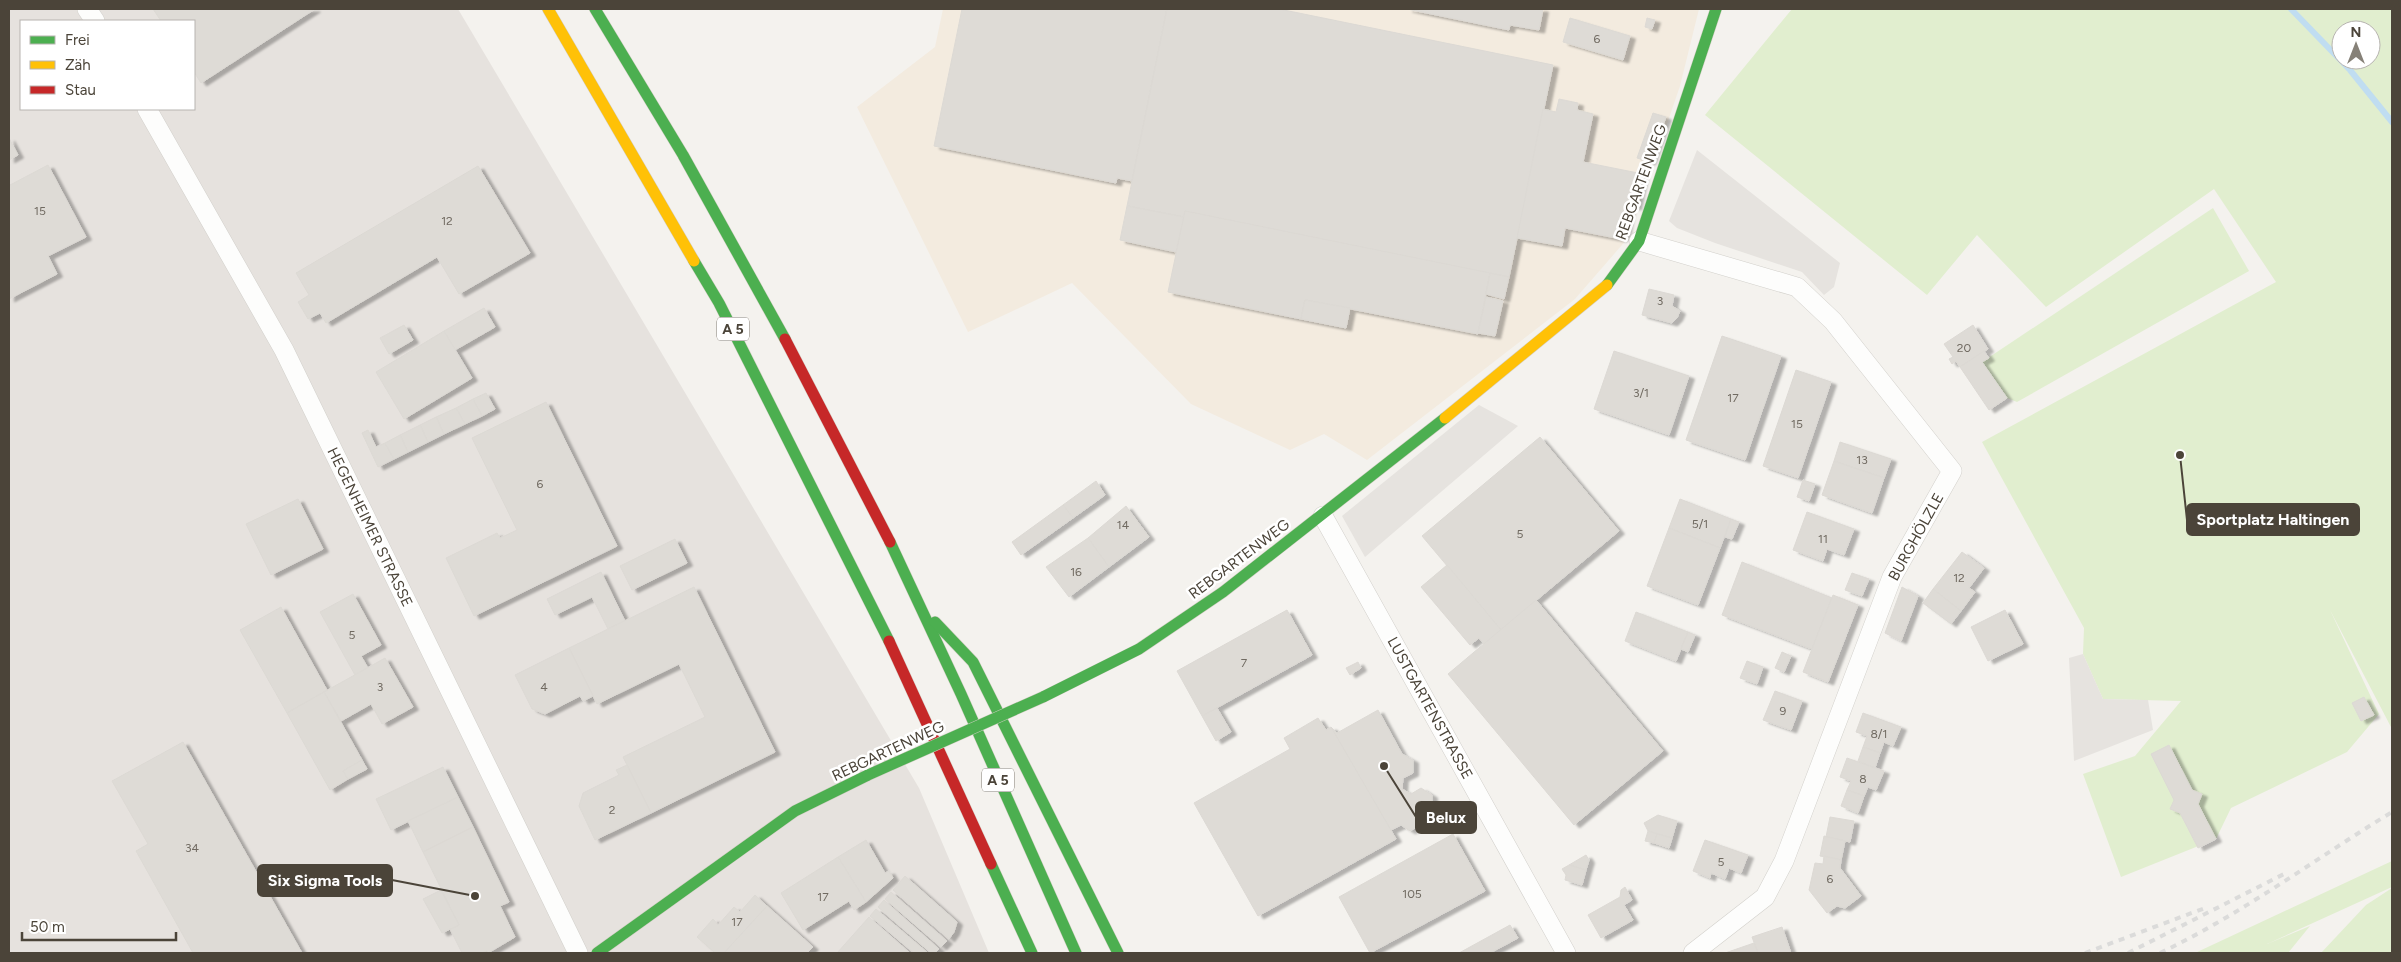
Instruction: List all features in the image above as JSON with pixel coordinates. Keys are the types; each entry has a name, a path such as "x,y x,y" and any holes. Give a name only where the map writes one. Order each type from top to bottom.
{"main road":[{"name":"A 5","path":"548,9 675,225 742,347 898,660 1032,953"},
{"name":"A 5","path":"595,9 676,142 815,395 921,608 1076,953"},
{"name":"REBGARTENWEG","path":"597,953 794,811 868,775 1043,697 1139,648 1223,592 1323,516 1557,330 1605,288 1638,241 1716,9"},
{"path":"921,608 973,662 1116,949 1125,953"}],"street":[{"path":"87,9 94,20"},
{"name":"HEGENHEIMER STRASSE","path":"148,110 284,350 578,953"},
{"name":"BURGHÖLZLE","path":"1638,241 1797,287 1833,321 1952,471 1892,577 1784,861 1765,897 1693,953"},
{"name":"LUSTGARTENSTRASSE","path":"1323,516 1566,953"}],"shaded area":[{"path":"9,9 458,9 919,788 989,953 9,953"},
{"path":"943,9 1699,9 1680,86 1628,238 1575,299 1367,460 1324,434 1290,450 1191,404 1072,283 968,332 857,107 935,47"},
{"path":"1697,150 1840,263 1834,287 1824,295 1802,272 1715,243 1677,228 1669,221"},
{"path":"1479,405 1518,426 1365,557 1342,516"},
{"path":"2083,654 2103,699 2148,700 2153,730 2074,761 2069,658"}],"green space":[{"path":"1792,9 2392,9 2392,729 2330,610 2379,714 2347,752 2231,808 2216,839 2121,877 2083,774 2135,756 2181,701 2103,699 2083,654 2084,628 1982,442 2276,282 2214,189 2046,307 1977,235 1927,295 1705,115"},
{"path":"2213,208 2249,271 2017,402 2007,398 1982,362"},
{"path":"2392,861 2392,887 2267,944 2310,926 2288,953 2195,953"},
{"path":"2392,888 2392,953 2321,953 2366,905"}],"building":[{"path":"153,9 315,9 201,83 195,74 195,20 160,20"},
{"path":"962,9 1167,9 1132,181 1117,178 1116,183 934,146"},
{"path":"1167,9 1279,9 1553,65 1509,277 1185,211 1184,217 1127,206"},
{"path":"1407,9 1543,9 1539,30 1510,25 1509,30"},
{"path":"1570,18 1630,36 1623,60 1563,42"},
{"path":"1647,18 1655,20 1652,29 1645,27"},
{"path":"1559,99 1578,103 1577,110 1593,114 1583,162 1643,174 1636,207 1630,206 1625,236 1621,239 1565,228 1562,246 1517,238 1543,109 1556,112"},
{"path":"1653,113 1666,117 1650,162 1637,158"},
{"path":"9,138 18,155 9,160"},
{"path":"48,165 86,237 48,256 57,274 9,299 9,182 10,185"},
{"path":"478,166 530,253 459,294 437,257 326,323 320,313 308,319 298,302 309,295 296,273"},
{"path":"1127,206 1184,217 1176,252 1120,240"},
{"path":"1185,211 1490,273 1478,334 1305,300 1301,319 1168,292"},
{"path":"1490,273 1509,277 1504,299 1486,294"},
{"path":"1649,289 1674,295 1672,306 1680,311 1672,323 1642,315"},
{"path":"1486,297 1503,301 1495,336 1478,333"},
{"path":"1305,300 1350,308 1346,328 1301,319"},
{"path":"484,308 495,327 455,350 444,331"},
{"path":"404,325 413,340 389,354 380,338"},
{"path":"1973,325 1988,349 1960,367 1956,361 1952,364 1949,359 1953,357 1944,344"},
{"path":"444,331 472,378 404,419 376,372"},
{"path":"1722,336 1781,356 1745,460 1686,440"},
{"path":"1614,351 1689,376 1669,435 1594,409"},
{"path":"1984,351 1989,358 1982,362 2007,398 1989,410 1960,367"},
{"path":"1796,370 1831,382 1798,478 1763,466"},
{"path":"486,393 495,409 482,416 473,399"},
{"path":"473,399 482,416 465,424 456,408"},
{"path":"546,402 617,546 474,616 446,558 497,533 500,538 517,530 472,438"},
{"path":"456,408 465,424 444,434 436,417"},
{"path":"436,417 444,434 428,442 420,425"},
{"path":"420,425 428,442 408,452 400,435"},
{"path":"368,430 376,447 385,443 394,459 378,467 362,433"},
{"path":"400,435 408,452 394,459 385,443"},
{"path":"1540,437 1619,531 1501,630 1422,536"},
{"path":"1840,442 1891,459 1884,478 1834,461"},
{"path":"1834,461 1884,478 1872,513 1822,495"},
{"path":"1803,480 1815,484 1809,501 1797,497"},
{"path":"1096,481 1105,495 1073,518 1063,505"},
{"path":"298,499 323,549 271,575 246,524"},
{"path":"1680,499 1731,519 1720,548 1669,528"},
{"path":"1063,505 1073,518 1021,555 1012,542"},
{"path":"1126,506 1149,537 1109,567 1088,538"},
{"path":"1807,512 1854,529 1844,555 1827,549 1823,561 1793,550"},
{"path":"1731,519 1739,522 1732,539 1725,537"},
{"path":"1669,528 1720,548 1698,605 1647,586"},
{"path":"1088,538 1109,567 1069,597 1046,567"},
{"path":"675,539 687,563 632,590 620,566"},
{"path":"1962,552 1984,568 1969,588 1975,592 1961,611 1933,589"},
{"path":"1742,562 1832,598 1812,649 1722,615"},
{"path":"1447,565 1501,630 1484,644 1479,638 1470,645 1421,587"},
{"path":"601,572 625,621 608,629 592,597 555,615 547,599"},
{"path":"1852,573 1869,579 1862,596 1845,590"},
{"path":"694,587 775,752 651,813 623,757 705,717 679,664 597,704 569,648"},
{"path":"1902,587 1918,596 1901,641 1885,633"},
{"path":"1933,589 1961,611 1951,624 1923,603"},
{"path":"353,594 381,645 361,656 368,668 355,675 320,612"},
{"path":"1833,595 1858,605 1828,682 1803,672"},
{"path":"1536,600 1663,751 1574,825 1448,674"},
{"path":"281,607 327,690 287,713 240,630"},
{"path":"1287,610 1312,655 1202,716 1177,671"},
{"path":"2005,610 2023,644 1988,661 1971,627"},
{"path":"1636,612 1688,632 1676,661 1625,641"},
{"path":"1688,632 1695,635 1688,652 1681,649"},
{"path":"569,648 593,696 583,701 580,696 545,714 532,709 515,675"},
{"path":"1782,652 1791,656 1784,672 1775,668"},
{"path":"385,658 413,707 382,724 371,704 341,721 324,692"},
{"path":"1747,661 1763,667 1757,684 1740,678"},
{"path":"1358,662 1361,668 1350,675 1346,668"},
{"path":"1775,691 1802,701 1791,730 1763,720"},
{"path":"324,692 362,760 343,771 348,779 330,790 287,713"},
{"path":"2364,697 2374,715 2361,721 2352,703"},
{"path":"1217,708 1231,732 1216,741 1202,716"},
{"path":"1378,710 1402,754 1413,760 1413,773 1403,778 1402,789 1411,794 1421,788 1432,795 1432,807 1422,813 1422,824 1410,831 1401,825 1391,830 1331,727 1337,733"},
{"path":"1863,713 1901,727 1893,746 1884,742 1880,753 1863,747 1867,736 1856,732"},
{"path":"1318,718 1326,730 1331,727 1396,839 1258,916 1194,803 1290,749 1284,738"},
{"path":"183,742 302,953 193,953 136,851 148,844 112,781"},
{"path":"2169,745 2192,790 2202,794 2198,804 2216,839 2198,848 2180,813 2170,809 2174,800 2151,754"},
{"path":"1863,747 1880,753 1875,768 1858,761"},
{"path":"1847,758 1884,771 1876,790 1868,787 1864,796 1847,790 1851,781 1840,777"},
{"path":"362,760 367,769 348,779 343,771"},
{"path":"627,765 651,813 595,840 579,806 583,793 619,775 616,770"},
{"path":"443,767 458,797 391,830 376,799"},
{"path":"1847,790 1864,796 1858,813 1841,806"},
{"path":"458,797 473,827 423,852 408,821"},
{"path":"1658,815 1677,821 1672,838 1648,831 1644,823"},
{"path":"1830,817 1854,821 1850,842 1826,837"},
{"path":"473,827 509,902 500,906 515,937 488,953 487,951 482,953 462,953 450,929 459,925 423,852"},
{"path":"1648,831 1657,834 1654,843 1645,841"},
{"path":"1453,834 1485,891 1370,953 1339,897"},
{"path":"1657,834 1672,838 1669,848 1654,843"},
{"path":"1824,836 1845,841 1841,860 1820,856"},
{"path":"866,840 885,873 889,871 893,878 866,902 838,857"},
{"path":"1705,840 1748,855 1741,873 1729,868 1725,879 1711,873 1710,878 1693,871"},
{"path":"1586,855 1589,860 1586,870 1569,865"},
{"path":"1824,856 1841,860 1840,868 1861,896 1845,908 1837,906 1827,913 1809,890 1815,863 1823,864"},
{"path":"838,857 866,902 854,910 849,901 803,930 781,893"},
{"path":"1569,865 1586,870 1582,885 1565,880 1566,875 1562,869"},
{"path":"905,876 957,922 954,932 949,939 893,890"},
{"path":"1625,887 1632,900 1624,905 1633,920 1601,938 1588,915 1620,897 1621,890"},
{"path":"441,890 459,925 442,933 423,899"},
{"path":"891,892 947,941 941,947 885,899"},
{"path":"755,895 767,906 724,953 715,953 697,937 713,919 718,925 734,907 740,912"},
{"path":"884,900 939,949 935,953 931,953 878,907"},
{"path":"767,906 813,947 807,953 724,953"},
{"path":"876,909 928,953 914,953 870,916"},
{"path":"869,917 910,953 837,953"},
{"path":"1510,925 1518,938 1490,953 1459,953"},
{"path":"1782,927 1791,953 1758,953 1752,937"},
{"path":"1754,943 1758,953 1725,953"}],"waterway":[{"path":"2291,9 2350,70 2392,122"}],"railway":[{"path":"2160,953 2249,904 2392,812"},
{"path":"2128,953 2284,874"},
{"path":"2085,953 2205,908"}],"traffic: fast":[{"path":"595,9 683,155 785,339"},
{"path":"1607,285 1639,241 1716,9"},
{"path":"694,261 719,303 889,641"},
{"path":"1043,697 1139,649 1223,592 1445,418"},
{"path":"890,542 961,694 1076,953"},
{"path":"935,622 973,662 1118,953"},
{"path":"868,775 1043,697"},
{"path":"597,953 795,811 868,775"},
{"path":"991,864 1032,953"}],"traffic: slow":[{"path":"548,9 694,261"},
{"path":"1445,418 1607,285"}],"traffic: jam":[{"path":"785,339 890,542"},
{"path":"889,641 991,864"}],"place":[{"name":"Sportplatz Haltingen","path":"2180,455"},
{"name":"Belux","path":"1384,766"},
{"name":"Six Sigma Tools","path":"475,896"}]}
